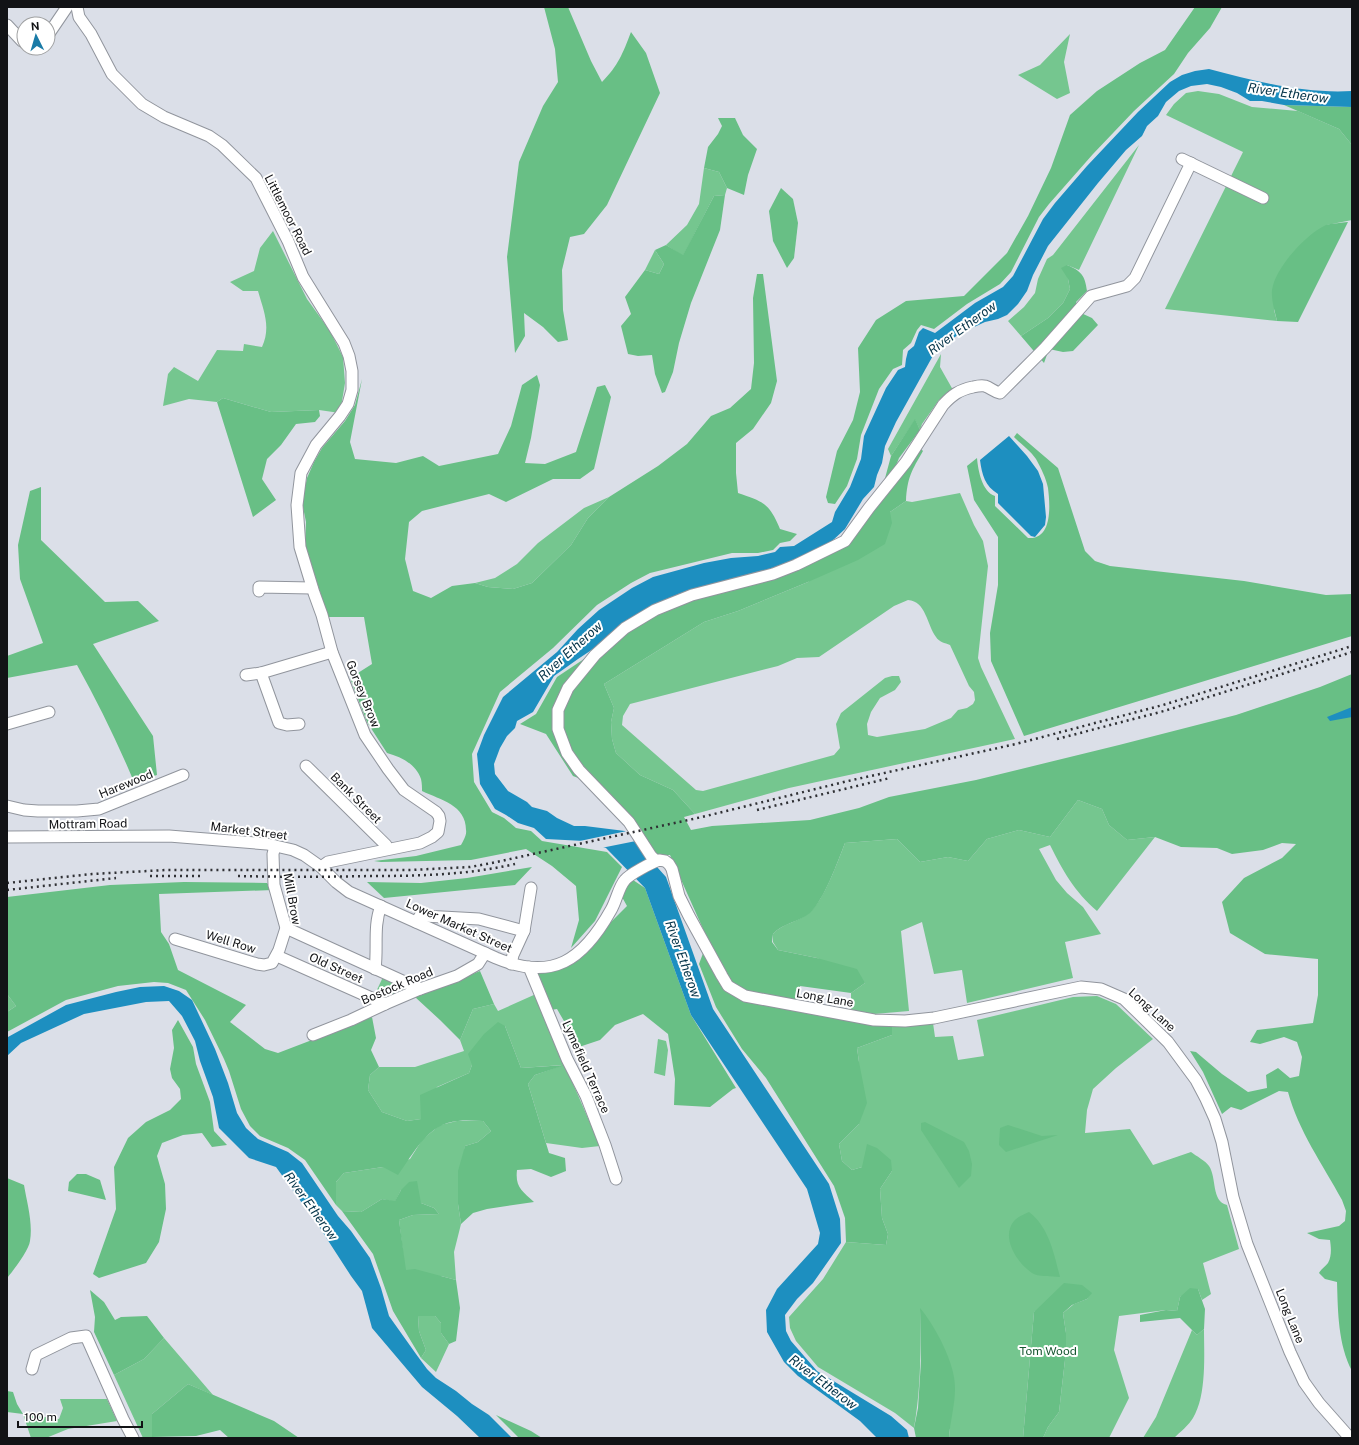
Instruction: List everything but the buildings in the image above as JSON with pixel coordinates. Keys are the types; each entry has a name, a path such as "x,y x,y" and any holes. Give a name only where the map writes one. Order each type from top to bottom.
{"street":[{"path":"56,23 67,7"},
{"name":"Littlemoor Road","path":"76,7 79,17 91,34 112,74 142,104 164,117 209,136 222,145 256,178 267,198 303,276 344,343 349,356 352,371 352,390 348,404 316,445"},
{"path":"7,25 16,35"},
{"path":"655,862 629,822 579,770 568,753 558,729 558,710 568,688 595,655 625,628 655,610 692,595 773,574 796,565 845,541 906,462 943,405 950,397 961,390 980,386 985,386 996,393 1000,393 1045,348 1096,290 1127,286 1135,278 1186,161 1263,198"},
{"name":"Gorsey Brow","path":"316,445 300,474 298,505 300,547 312,588 322,615 332,652 365,735 404,790 436,812 440,821 438,832 420,843 328,862 321,867"},
{"path":"259,591 259,587 312,588"},
{"path":"246,675 261,673 332,652"},
{"path":"261,673 278,723 287,726 299,724"},
{"path":"7,724 50,712"},
{"name":"Bank Street","path":"306,766 386,845 387,849"},
{"name":"Harewood","path":"7,806 24,810 38,811 77,811 99,809 183,775"},
{"name":"Mottram Road","path":"7,837 169,836"},
{"name":"Market Street","path":"169,836 275,846 293,850 304,855 321,867"},
{"name":"Mill Brow","path":"275,846 273,854 274,885 286,928 277,956"},
{"name":"Long Lane","path":"655,862 665,860 669,864 672,869 679,896 714,962 728,986 745,996 874,1020 905,1021 941,1017 1081,987 1100,989 1124,999 1168,1042 1199,1086 1215,1119 1222,1142 1233,1197 1247,1244 1290,1352 1304,1382 1319,1403 1350,1438"},
{"name":"Lower Market Street","path":"321,867 343,887 381,906 511,964 529,967 562,963 580,952 598,932 612,909 624,881 655,862"},
{"path":"511,964 512,955 524,931 531,888"},
{"path":"375,969 377,923 381,906"},
{"path":"416,922 420,916 479,919 524,931"},
{"path":"286,928 420,989"},
{"name":"Well Row","path":"175,939 258,964 272,963 277,956"},
{"name":"Bostock Road","path":"313,1035 351,1020 420,989 458,976 478,964 485,953"},
{"name":"Old Street","path":"277,956 385,1004"},
{"name":"Lymefield Terrace","path":"529,967 567,1059 586,1096 605,1144 616,1179"},
{"path":"32,1369 36,1355 71,1338 86,1336 123,1420 133,1438"}],"green space":[{"path":"544,7 568,7 591,61 602,82 620,59 631,32 646,53 660,93 607,205 584,234 570,237 562,270 563,310 568,340 558,342 543,327 524,313 525,336 515,353 507,257 519,162 543,106 558,82 555,49"},
{"path":"1195,7 1222,7 1210,28 1188,53 1174,74 1134,111 1093,154 1049,204 1039,217 1011,272 1000,284 967,304 934,329 921,325 917,330 911,343 903,350 902,365 893,369 879,389 861,435 857,459 847,486 835,504 828,503 826,497 837,451 853,420 860,392 858,348 876,320 906,301 964,296 1007,253 1028,216 1051,168 1070,115 1097,91 1140,63 1165,50"},
{"path":"1070,34 1064,62 1070,93 1057,99 1018,75 1040,65"},
{"path":"1198,91 1219,94 1252,107 1298,111 1339,129 1352,145 1352,220 1327,225 1274,310 1277,321 1165,309 1243,152 1166,115 1174,104 1186,93"},
{"path":"1284,105 1352,107 1352,145 1339,129"},
{"path":"718,118 735,118 743,135 757,149 748,175 744,195 727,188 719,172 704,168 708,147 722,126"},
{"path":"1139,145 1079,270 1067,265 1070,289 1063,303 1048,318 1021,336 1008,321 1024,307 1035,293 1038,279 1047,259 1053,255"},
{"path":"704,168 719,172 727,188 725,195 714,196 683,256 666,245 687,225 699,204"},
{"path":"781,188 793,199 798,223 794,258 787,268 773,241 769,211"},
{"path":"725,195 720,230 691,303 679,343 673,372 665,392 662,393 655,374 652,355 638,356 628,354 621,326 631,314 625,297 645,270 659,274 664,264 655,250 666,245 683,255 714,196"},
{"path":"1348,222 1298,322 1277,321 1272,290 1274,281 1285,262 1301,244 1318,229 1334,223"},
{"path":"273,231 307,299 330,331 343,357 345,383 340,413 319,410 271,412 223,398 217,402 189,399 163,406 168,374 174,367 198,381 217,350 243,351 244,344 262,347 266,333 266,319 258,291 243,291 230,282 254,271 260,248"},
{"path":"655,250 664,264 659,274 645,270"},
{"path":"1067,265 1076,269 1082,274 1085,281 1087,291 1076,302 1081,313 1092,318 1098,325 1073,351 1063,352 1049,349 1044,363 1021,336 1048,318 1063,303 1070,289 1068,279 1061,268"},
{"path":"757,274 763,274 777,381 771,403 753,429 736,443 738,493 760,501 769,509 780,529 797,534 790,541 780,543 773,550 758,553 732,553 650,573 631,583 597,605 553,648 500,692 472,754 474,782 492,812 504,818 516,828 531,831 542,841 607,852 622,867 595,921 571,948 579,920 576,886 552,866 526,849 471,860 374,861 416,856 461,845 465,838 466,832 465,822 457,809 451,804 422,791 421,779 416,769 403,759 387,753 367,722 350,678 372,664 364,617 328,617 305,545 306,522 302,502 307,478 322,448 345,421 355,405 362,379 350,442 355,459 396,463 423,456 439,466 498,454 511,426 522,385 537,375 540,385 525,463 545,464 576,452 597,387 605,385 611,397 594,469 580,479 553,479 506,502 489,494 422,511 409,522 405,559 413,591 431,598 452,586 475,583 488,587 513,589 532,583 571,545 588,518 609,497 658,466 687,444 711,416 730,408 751,389 754,363 753,298"},
{"path":"941,354 940,367 953,390 939,400 922,424 920,430 915,420 891,456 888,449"},
{"path":"223,398 271,412 319,410 320,416 315,422 296,424 281,445 267,459 262,479 276,500 253,517 217,402"},
{"path":"915,419 920,430 899,458 895,468 884,482 891,456"},
{"path":"1017,433 1058,468 1085,551 1095,561 1110,566 1244,581 1326,595 1352,594 1352,636 1024,736 991,661 990,633 998,585 998,537 974,500 967,466 977,458 978,468 984,485 991,494 995,496 995,506 1028,538 1036,537 1042,533 1048,520 1048,488 1043,473 1034,456 1014,437"},
{"path":"919,447 923,451 911,474 906,501 890,512 892,523 885,544 858,560 808,582 738,611 704,622 604,684 614,708 611,722 612,739 616,753 640,775 673,790 695,814 684,817 691,830 712,826 810,820 859,808 889,797 976,780 1236,715 1320,687 1352,674 1352,1371 1347,1361 1341,1339 1338,1317 1337,1282 1325,1279 1319,1273 1327,1264 1330,1257 1330,1240 1319,1239 1307,1233 1339,1226 1345,1221 1346,1211 1342,1200 1304,1134 1292,1106 1288,1092 1279,1091 1241,1110 1231,1107 1222,1114 1203,1072 1190,1051 1196,1052 1222,1074 1248,1092 1267,1088 1266,1075 1278,1068 1290,1078 1299,1076 1302,1057 1297,1042 1284,1037 1260,1044 1250,1042 1257,1030 1313,1023 1318,995 1318,959 1265,954 1230,933 1222,902 1244,878 1282,858 1296,844 1282,843 1263,850 1232,854 1217,848 1181,847 1155,837 1127,840 1109,825 1102,809 1078,800 1050,837 1019,830 987,839 968,861 948,857 920,862 897,839 845,843 830,880 815,907 806,916 777,930 773,934 772,942 778,950 817,958 857,969 865,983 851,993 800,986 796,1010 892,1026 892,1035 857,1048 867,1103 859,1124 839,1144 842,1161 852,1170 862,1167 867,1144 877,1148 891,1160 892,1171 880,1189 882,1218 888,1234 886,1245 846,1242 845,1218 834,1186 766,1078 742,1049 716,1007 699,964 708,940 670,855 655,855 581,779 573,776 546,734 520,724 536,714 557,677 590,655 573,690 598,655 627,630 655,612 847,544"},
{"path":"41,487 41,540 105,602 138,601 159,621 93,644 153,736 157,775 134,782 107,722 77,665 7,678 7,656 43,643 20,579 18,545 30,491"},
{"path":"960,493 974,525 983,541 988,566 978,658 1015,739 789,788 695,814 673,790 640,775 616,753 612,739 611,722 614,708 604,684 704,622 738,611 808,582 890,512 906,501 912,502","holes":["908,600 914,601 922,609 937,639 950,645 969,686 974,692 975,700 973,704 967,708 958,710 951,718 925,729 877,737 868,735 867,724 871,712 880,698 895,690 901,682 899,676 885,678 841,713 836,724 840,748 834,755 703,791 696,790 622,725 623,716 630,704 778,666 797,658 819,657 894,606"]},
{"path":"609,497 588,518 571,545 532,583 513,589 488,587 475,583 495,578 517,564 538,543 584,508"},
{"path":"1078,800 1102,809 1109,825 1127,840 1155,837 1097,911 1075,888 1050,845 1039,849 1056,880 1067,893 1083,907 1101,934 1065,942 1073,978 967,1003 962,970 934,974 922,922 901,931 909,1011 874,1014 851,1010 851,993 865,983 817,958 778,950 773,942 773,934 777,930 806,915 815,906 830,880 845,843 897,839 920,862 948,857 968,861 987,839 1019,830 1050,837"},
{"path":"532,867 515,885 384,898 367,882 421,883 467,878"},
{"path":"630,878 645,888 691,1015 736,1088 710,1107 674,1105 675,1079 668,1034 643,1014 615,1025 600,1040 579,1047 557,1009 551,1010 536,973 566,967 577,961 588,951 605,928 627,906 622,897"},
{"path":"184,882 267,883 273,890 159,894 161,932 169,944 178,970 246,1005 230,1022 265,1049 278,1053 372,1017 376,1038 371,1050 379,1067 370,1075 368,1090 382,1112 407,1121 421,1119 420,1095 469,1073 472,1065 468,1054 484,1034 498,1022 505,1026 521,1068 565,1065 535,1075 528,1084 549,1153 565,1158 566,1171 551,1177 531,1169 517,1170 518,1185 534,1202 487,1209 473,1213 461,1224 458,1204 458,1171 465,1146 478,1142 491,1131 483,1121 458,1121 447,1123 430,1133 416,1149 398,1175 383,1167 344,1173 336,1182 336,1205 305,1160 288,1148 260,1136 250,1126 241,1109 224,1059 205,1020 186,990 168,983 154,982 118,986 66,1000 7,1032 7,1012 16,1006 7,994 7,897 110,885"},
{"path":"480,971 494,1004 473,1009 460,1040 415,997"},
{"path":"383,977 408,988 407,990 385,998 375,994"},
{"path":"7,994 16,1006 7,1012"},
{"path":"536,994 600,1146 582,1148 546,1143 528,1084 535,1075 563,1065 521,1068 505,1026 472,1065 469,1073 437,1087 421,1119 407,1121 382,1112 368,1090 370,1075 379,1067 415,1067 464,1051 460,1040 473,1009 494,1004 498,1011"},
{"path":"1097,996 1116,1004 1153,1039 1116,1068 1093,1089 1087,1110 1085,1133 1130,1129 1153,1165 1191,1152 1203,1160 1208,1164 1211,1171 1216,1194 1222,1203 1227,1205 1239,1249 1203,1263 1211,1294 1202,1300 1198,1289 1180,1297 1177,1311 1166,1310 1119,1316 1114,1350 1129,1398 1109,1438 1043,1438 1048,1427 1059,1412 1066,1351 1066,1333 1063,1313 1074,1304 1087,1299 1091,1292 1034,1312 1023,1438 949,1438 950,1425 920,1309 920,1368 914,1428 895,1413 818,1367 796,1341 790,1328 789,1317 823,1279 846,1242 886,1245 888,1234 882,1218 880,1189 892,1171 862,1167 852,1170 842,1161 839,1144 859,1124 859,1062 857,1048 892,1035 892,1026 933,1023 935,1037 953,1036 958,1060 984,1056 977,1020 1073,997"},
{"path":"178,1020 193,1047 196,1064 210,1102 214,1131 227,1145 212,1147 202,1133 183,1135 162,1143 157,1156 165,1184 166,1209 159,1242 146,1263 99,1278 93,1274 116,1209 114,1167 128,1138 146,1122 170,1110 181,1099 180,1089 172,1078 170,1069 174,1048 172,1030"},
{"path":"658,1039 666,1041 668,1050 665,1076 654,1073"},
{"path":"457,1121 483,1121 491,1131 478,1142 465,1146 458,1204 461,1224 454,1252 456,1280 441,1276 406,1278 399,1220 413,1215 439,1214 434,1208 421,1203 401,1190 395,1202 382,1199 361,1212 342,1211 336,1205 336,1182 344,1173 383,1167 410,1159 422,1140 440,1125"},
{"path":"925,1122 964,1142 969,1151 972,1164 971,1176 959,1188 921,1130 921,1123"},
{"path":"1008,1125 1042,1136 1058,1135 1006,1152 999,1145 1000,1128"},
{"path":"77,1174 86,1174 100,1180 106,1200 68,1191 69,1182"},
{"path":"7,1178 24,1185 31,1234 27,1250 7,1278"},
{"path":"417,1181 421,1203 434,1208 439,1214 413,1215 399,1220 406,1270 415,1269 456,1280 460,1308 456,1341 449,1344 441,1333 441,1323 435,1316 418,1316 419,1331 426,1350 421,1358 393,1311 373,1254 342,1211 361,1212 382,1199 395,1201 401,1190 409,1182"},
{"path":"1029,1212 1036,1218 1046,1233 1053,1250 1060,1277 1041,1276 1032,1273 1021,1263 1012,1250 1009,1235 1010,1228 1015,1220"},
{"name":"Tom Wood","path":"1064,1283 1082,1285 1092,1293 1087,1299 1072,1305 1063,1313 1066,1333 1066,1351 1059,1412 1048,1427 1043,1438 1023,1438 1034,1312"},
{"path":"1190,1288 1198,1289 1205,1309 1204,1329 1197,1335 1180,1318 1140,1322 1140,1315 1166,1310 1177,1311 1180,1297"},
{"path":"90,1290 104,1302 115,1320 121,1317 147,1316 164,1338 144,1359 114,1375 94,1332 95,1317"},
{"path":"920,1308 944,1346 952,1368 955,1395 949,1438 916,1438 914,1428 918,1408 921,1361"},
{"path":"418,1316 435,1316 441,1323 441,1333 449,1344 436,1372 421,1358 426,1350 419,1331"},
{"path":"1204,1329 1203,1386 1201,1398 1193,1418 1174,1438 1143,1438 1156,1417 1192,1330 1197,1335"},
{"path":"164,1338 213,1395 188,1384 152,1414 152,1437 143,1438 114,1375 144,1359"},
{"path":"188,1384 274,1421 299,1438 229,1438 220,1430 196,1436 152,1437 152,1414"},
{"path":"7,1391 13,1392 17,1404 23,1414 7,1412"},
{"path":"60,1399 107,1399 117,1421 68,1429 46,1438 31,1438 23,1414 59,1419 63,1408"},
{"path":"496,1415 531,1431 542,1438 519,1438"}],"water":[{"name":"River Etherow","path":"1209,69 1298,89 1316,91 1352,91 1352,107 1284,105 1262,101 1250,101 1237,93 1207,84 1191,86 1179,91 1166,102 1158,116 1147,126 1142,136 1126,150 1048,246 1033,275 1027,291 1018,304 1007,315 985,322 959,334 935,352 896,422 885,446 882,463 874,487 863,499 845,529 818,554 774,570 714,585 596,647 578,659 554,676 533,712 517,721 515,728 507,736 500,748 494,764 495,774 508,791 527,802 532,807 547,811 557,818 574,826 625,831 666,877 713,1009 829,1184 840,1219 841,1243 813,1283 797,1299 785,1315 786,1331 791,1341 817,1371 891,1416 907,1430 909,1438 877,1438 860,1421 798,1376 784,1362 767,1332 766,1310 777,1289 818,1244 820,1233 807,1189 691,1015 645,888 606,848 584,841 546,839 534,828 518,823 495,809 480,784 477,754 484,735 503,697 557,652 578,629 599,610 632,588 653,577 704,563 731,558 758,556 775,552 780,547 794,546 832,522 835,512 850,487 861,459 864,436 886,388 898,370 905,367 908,351 914,346 919,332 923,328 935,333 975,303 1003,287 1013,276 1043,219 1055,203 1087,166 1138,112 1170,82 1182,75"},
{"path":"1009,436 1038,471 1043,484 1046,517 1045,525 1035,537 1031,536 998,503 998,494 987,484 982,471 980,460"},
{"path":"1352,707 1352,717 1330,721 1327,717"},
{"name":"River Etherow","path":"164,986 179,991 192,1000 215,1049 228,1083 237,1113 246,1128 258,1139 288,1152 302,1163 338,1216 351,1231 370,1258 389,1316 427,1369 436,1378 489,1415 512,1438 480,1438 457,1416 422,1387 372,1328 362,1291 318,1225 276,1167 249,1158 219,1128 213,1097 200,1061 195,1041 182,1016 169,1001 146,1002 84,1014 21,1043 7,1056 8,1037 66,1005 140,987"}],"pier":[{"path":"627,831 636,841 601,848 575,842"}],"railway":[{"path":"7,883 92,874 166,870 410,870 470,867 702,817 848,781 1016,744 1163,705 1352,646"},
{"path":"1057,739 1164,711 1352,652"},
{"path":"757,810 890,778"},
{"path":"238,876 320,877 425,875 479,871 515,864"},
{"path":"150,876 200,876"},
{"path":"7,890 116,878"}]}
